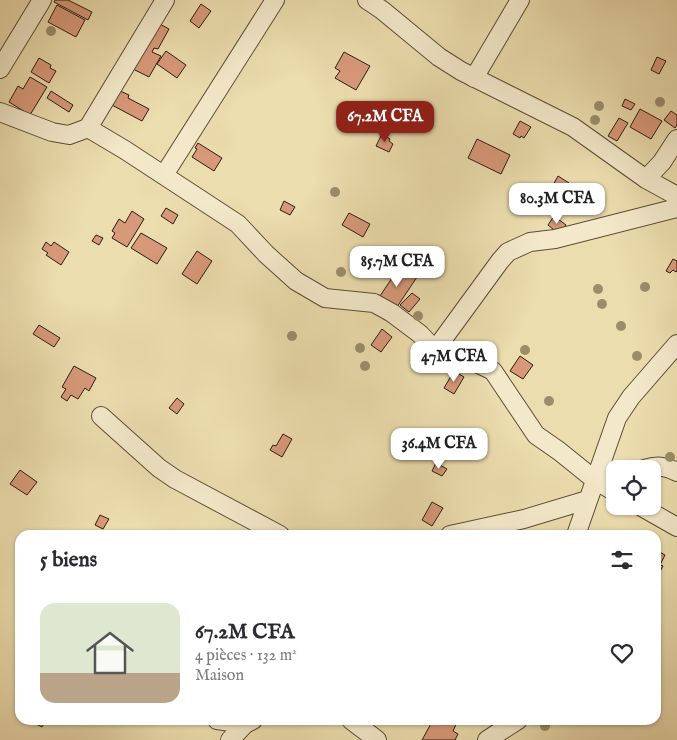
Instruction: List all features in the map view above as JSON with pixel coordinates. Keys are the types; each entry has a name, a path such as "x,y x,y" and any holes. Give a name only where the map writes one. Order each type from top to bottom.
{"street":[{"path":"0,69 42,0"},
{"path":"0,112 52,132 70,135 88,128 165,0"},
{"path":"164,175 275,0"},
{"path":"368,0 438,58 573,127 646,179 677,196"},
{"path":"474,78 520,0"},
{"path":"88,128 238,224 266,254 296,281 325,298 374,303 392,313 420,334 435,350 464,357 493,371 536,435 606,483"},
{"path":"646,179 662,162 677,139"},
{"path":"435,350 500,260 508,252 530,242 555,239 677,208"},
{"path":"611,460 617,418 631,397 677,344"},
{"path":"101,416 159,468 175,479 271,530"},
{"path":"661,466 667,466 677,472"},
{"path":"475,530 524,520 587,500 606,485"},
{"path":"578,530 587,500"},
{"path":"656,515 677,527"},
{"path":"230,740 244,725"},
{"path":"358,725 377,740"},
{"path":"487,740 510,725"}],"building":[{"path":"55,0 68,0 92,12 88,20 54,2"},
{"path":"201,4 211,11 199,28 190,21"},
{"path":"57,5 85,20 76,37 48,22"},
{"path":"158,23 169,29 158,49 154,48 152,52 161,56 149,77 133,69"},
{"path":"166,51 186,65 177,78 157,64"},
{"path":"344,52 370,66 356,90 335,78 340,71 335,68"},
{"path":"657,57 666,61 659,74 651,70"},
{"path":"39,58 51,65 50,68 56,71 49,83 31,72"},
{"path":"30,77 47,87 30,115 9,102 18,86 23,89"},
{"path":"118,90 129,95 128,98 149,109 142,121 110,104"},
{"path":"51,91 73,105 69,112 47,98"},
{"path":"625,99 635,104 631,110 622,106"},
{"path":"640,109 662,121 651,139 630,127"},
{"path":"671,111 677,115 677,125 675,128 664,120"},
{"path":"619,118 628,123 617,141 608,136"},
{"path":"520,121 531,127 524,138 513,134"},
{"path":"382,134 390,139 389,141 393,144 389,152 376,146"},
{"path":"477,139 510,155 501,174 468,158"},
{"path":"198,143 222,158 214,171 192,157"},
{"path":"558,176 569,183 563,194 552,187"},
{"path":"284,201 295,207 290,215 280,210"},
{"path":"166,208 178,215 173,224 161,216"},
{"path":"132,211 144,219 127,247 112,238 115,233 112,231 119,219 125,223"},
{"path":"349,213 370,224 363,237 342,225"},
{"path":"554,216 566,225 559,234 548,225"},
{"path":"141,233 167,248 157,264 131,248"},
{"path":"96,235 103,238 99,245 92,241"},
{"path":"46,242 51,246 54,242 69,252 61,265 46,255 48,253 42,249"},
{"path":"197,251 212,261 197,284 182,274"},
{"path":"385,251 400,261 390,277 372,265 378,255 381,257"},
{"path":"673,259 677,261 677,270 676,272 673,270 670,273 666,271"},
{"path":"402,263 419,274 393,313 376,302"},
{"path":"412,293 420,299 409,312 400,305"},
{"path":"39,325 60,338 54,347 33,334"},
{"path":"382,329 392,337 381,352 371,345"},
{"path":"520,356 533,365 523,379 510,371"},
{"path":"74,366 96,378 89,391 85,388 78,399 71,395 67,401 61,397 66,389 62,387"},
{"path":"454,371 464,377 454,394 444,388"},
{"path":"177,398 184,404 177,414 169,408"},
{"path":"283,434 292,439 282,457 270,450 273,445 276,446"},
{"path":"436,463 447,469 442,476 432,471"},
{"path":"20,470 37,482 27,495 10,484"},
{"path":"432,502 443,508 432,526 422,520"},
{"path":"100,515 109,519 103,529 95,525"},
{"path":"661,553 665,555 661,563"},
{"path":"430,725 456,725 453,731 458,734 455,740 422,740"}]}
